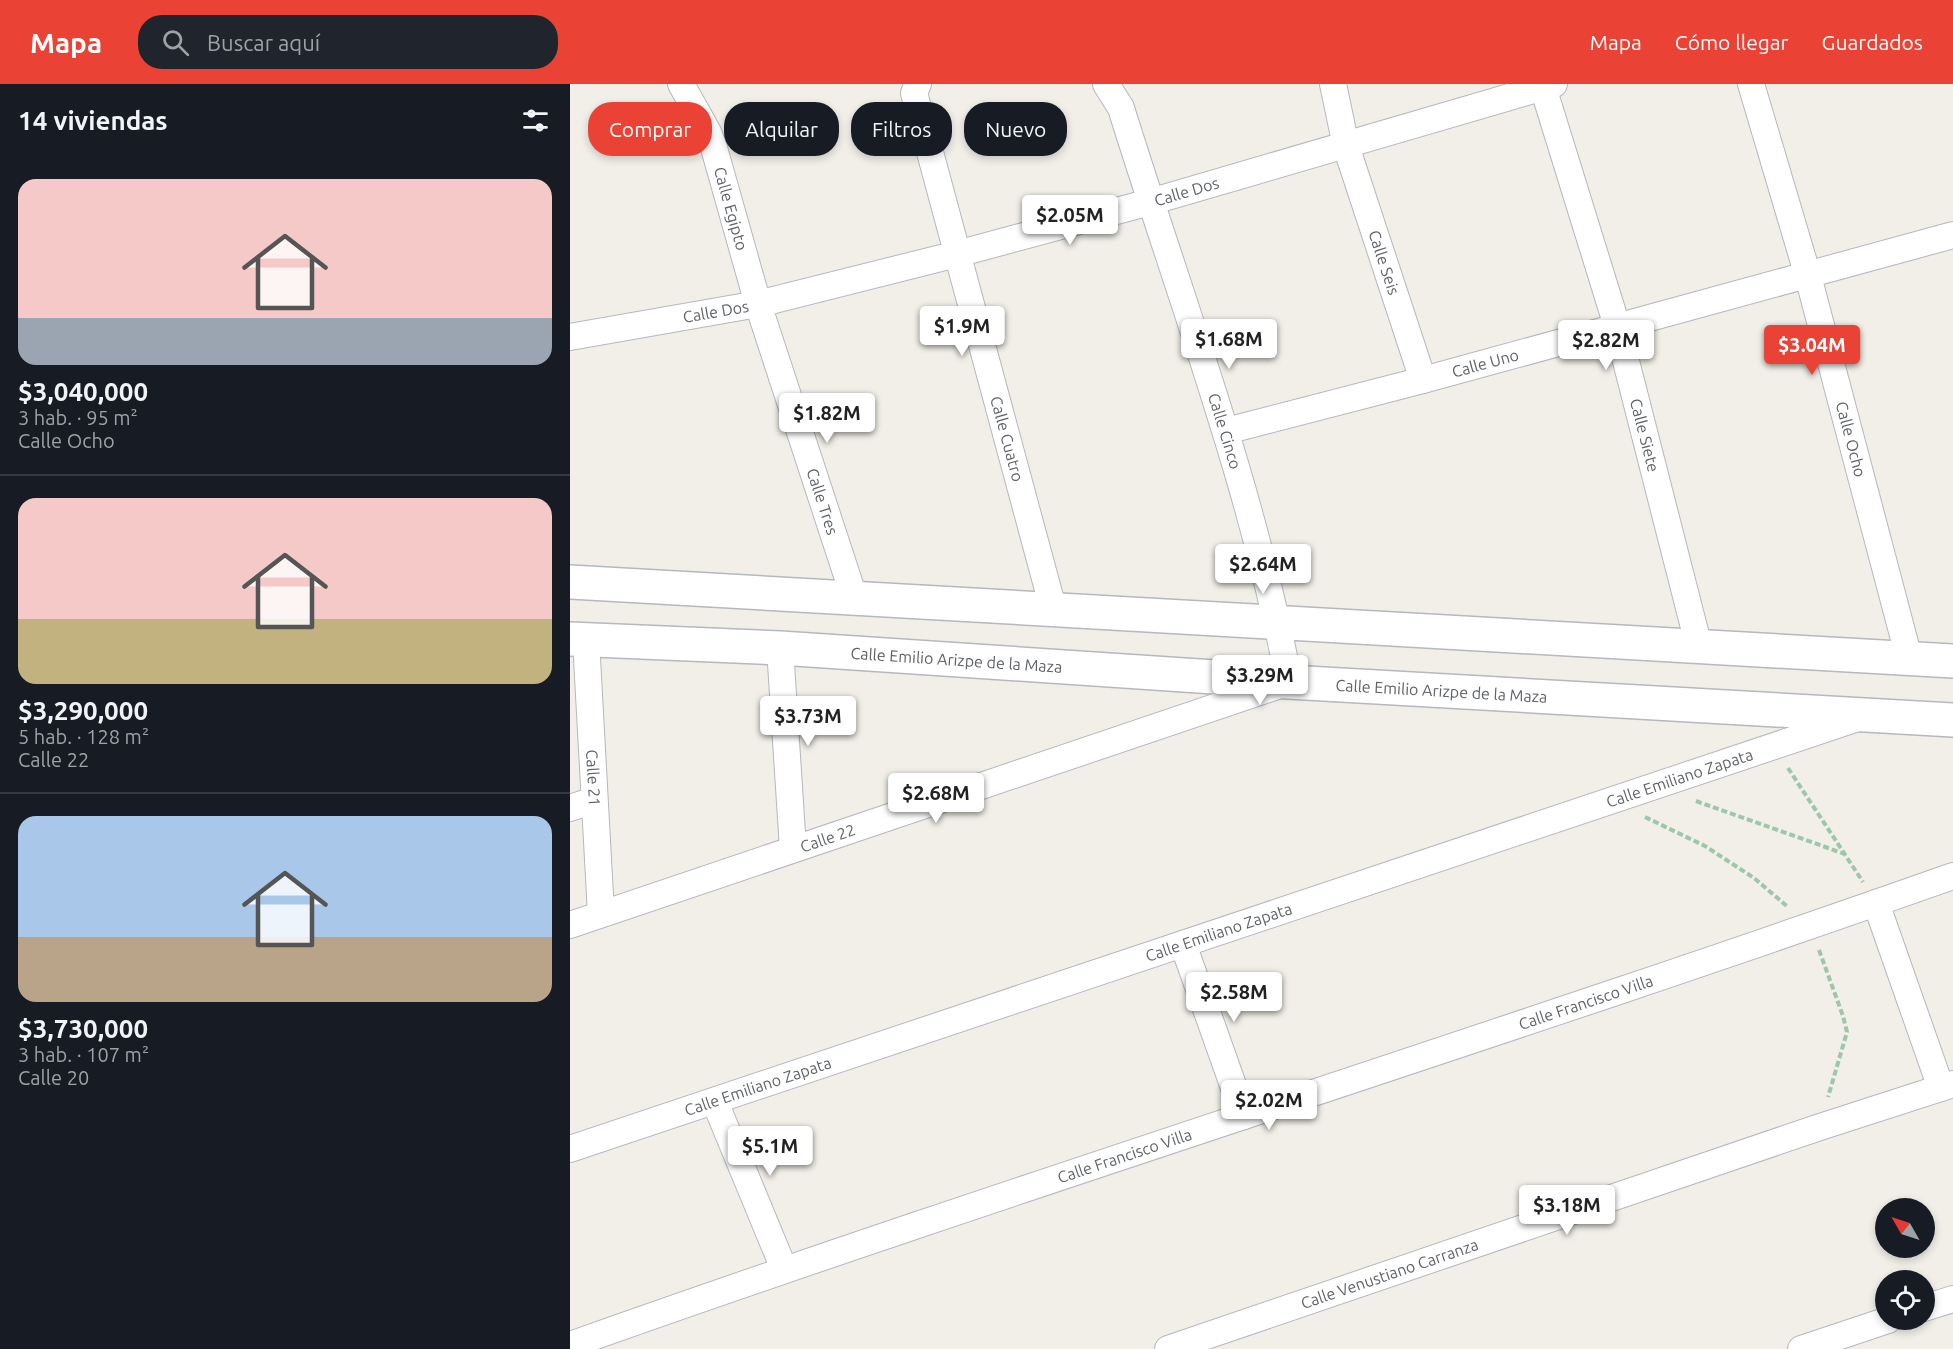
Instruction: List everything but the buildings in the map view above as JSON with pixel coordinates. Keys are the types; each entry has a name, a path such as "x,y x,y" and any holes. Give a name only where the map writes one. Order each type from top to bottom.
{"street":[{"name":"Calle Egipto","path":"681,84 708,132 714,148 758,304"},
{"name":"Calle Cinco","path":"1106,84 1120,108 1226,431 1277,622 1289,682"},
{"name":"Calle Seis","path":"1333,84 1346,146 1423,380"},
{"name":"Calle Ocho","path":"1751,84 1808,276 1909,658"},
{"name":"Calle Dos","path":"570,337 758,304 957,254 1346,146 1547,85"},
{"name":"Calle Siete","path":"1547,85 1617,326 1699,647"},
{"name":"Calle Cuatro","path":"916,89 957,254 1053,608"},
{"name":"Calle Uno","path":"1226,431 1953,236"},
{"name":"Calle Tres","path":"758,304 854,597"},
{"path":"570,582 1953,661"},
{"name":"Calle Emilio Arizpe de la Maza","path":"578,639 780,648 1289,682 1953,720"},
{"name":"Calle 21","path":"578,639 594,800 601,914"},
{"path":"780,648 793,849"},
{"name":"Calle 22","path":"570,925 1289,682"},
{"name":"Calle Emiliano Zapata","path":"570,1149 1868,715"},
{"path":"570,808 594,800"},
{"name":"Calle Francisco Villa","path":"570,1345 784,1269 1953,876"},
{"path":"1876,903 1947,1086"},
{"path":"1183,944 1244,1116"},
{"name":"Calle Venustiano Carranza","path":"1168,1349 1947,1086"},
{"path":"715,1102 784,1269"},
{"path":"1935,1305 1953,1299"},
{"path":"1801,1349 1852,1341 1875,1328"}],"path":[{"path":"1773,747 1876,903"},
{"path":"1655,786 1845,854"}]}
